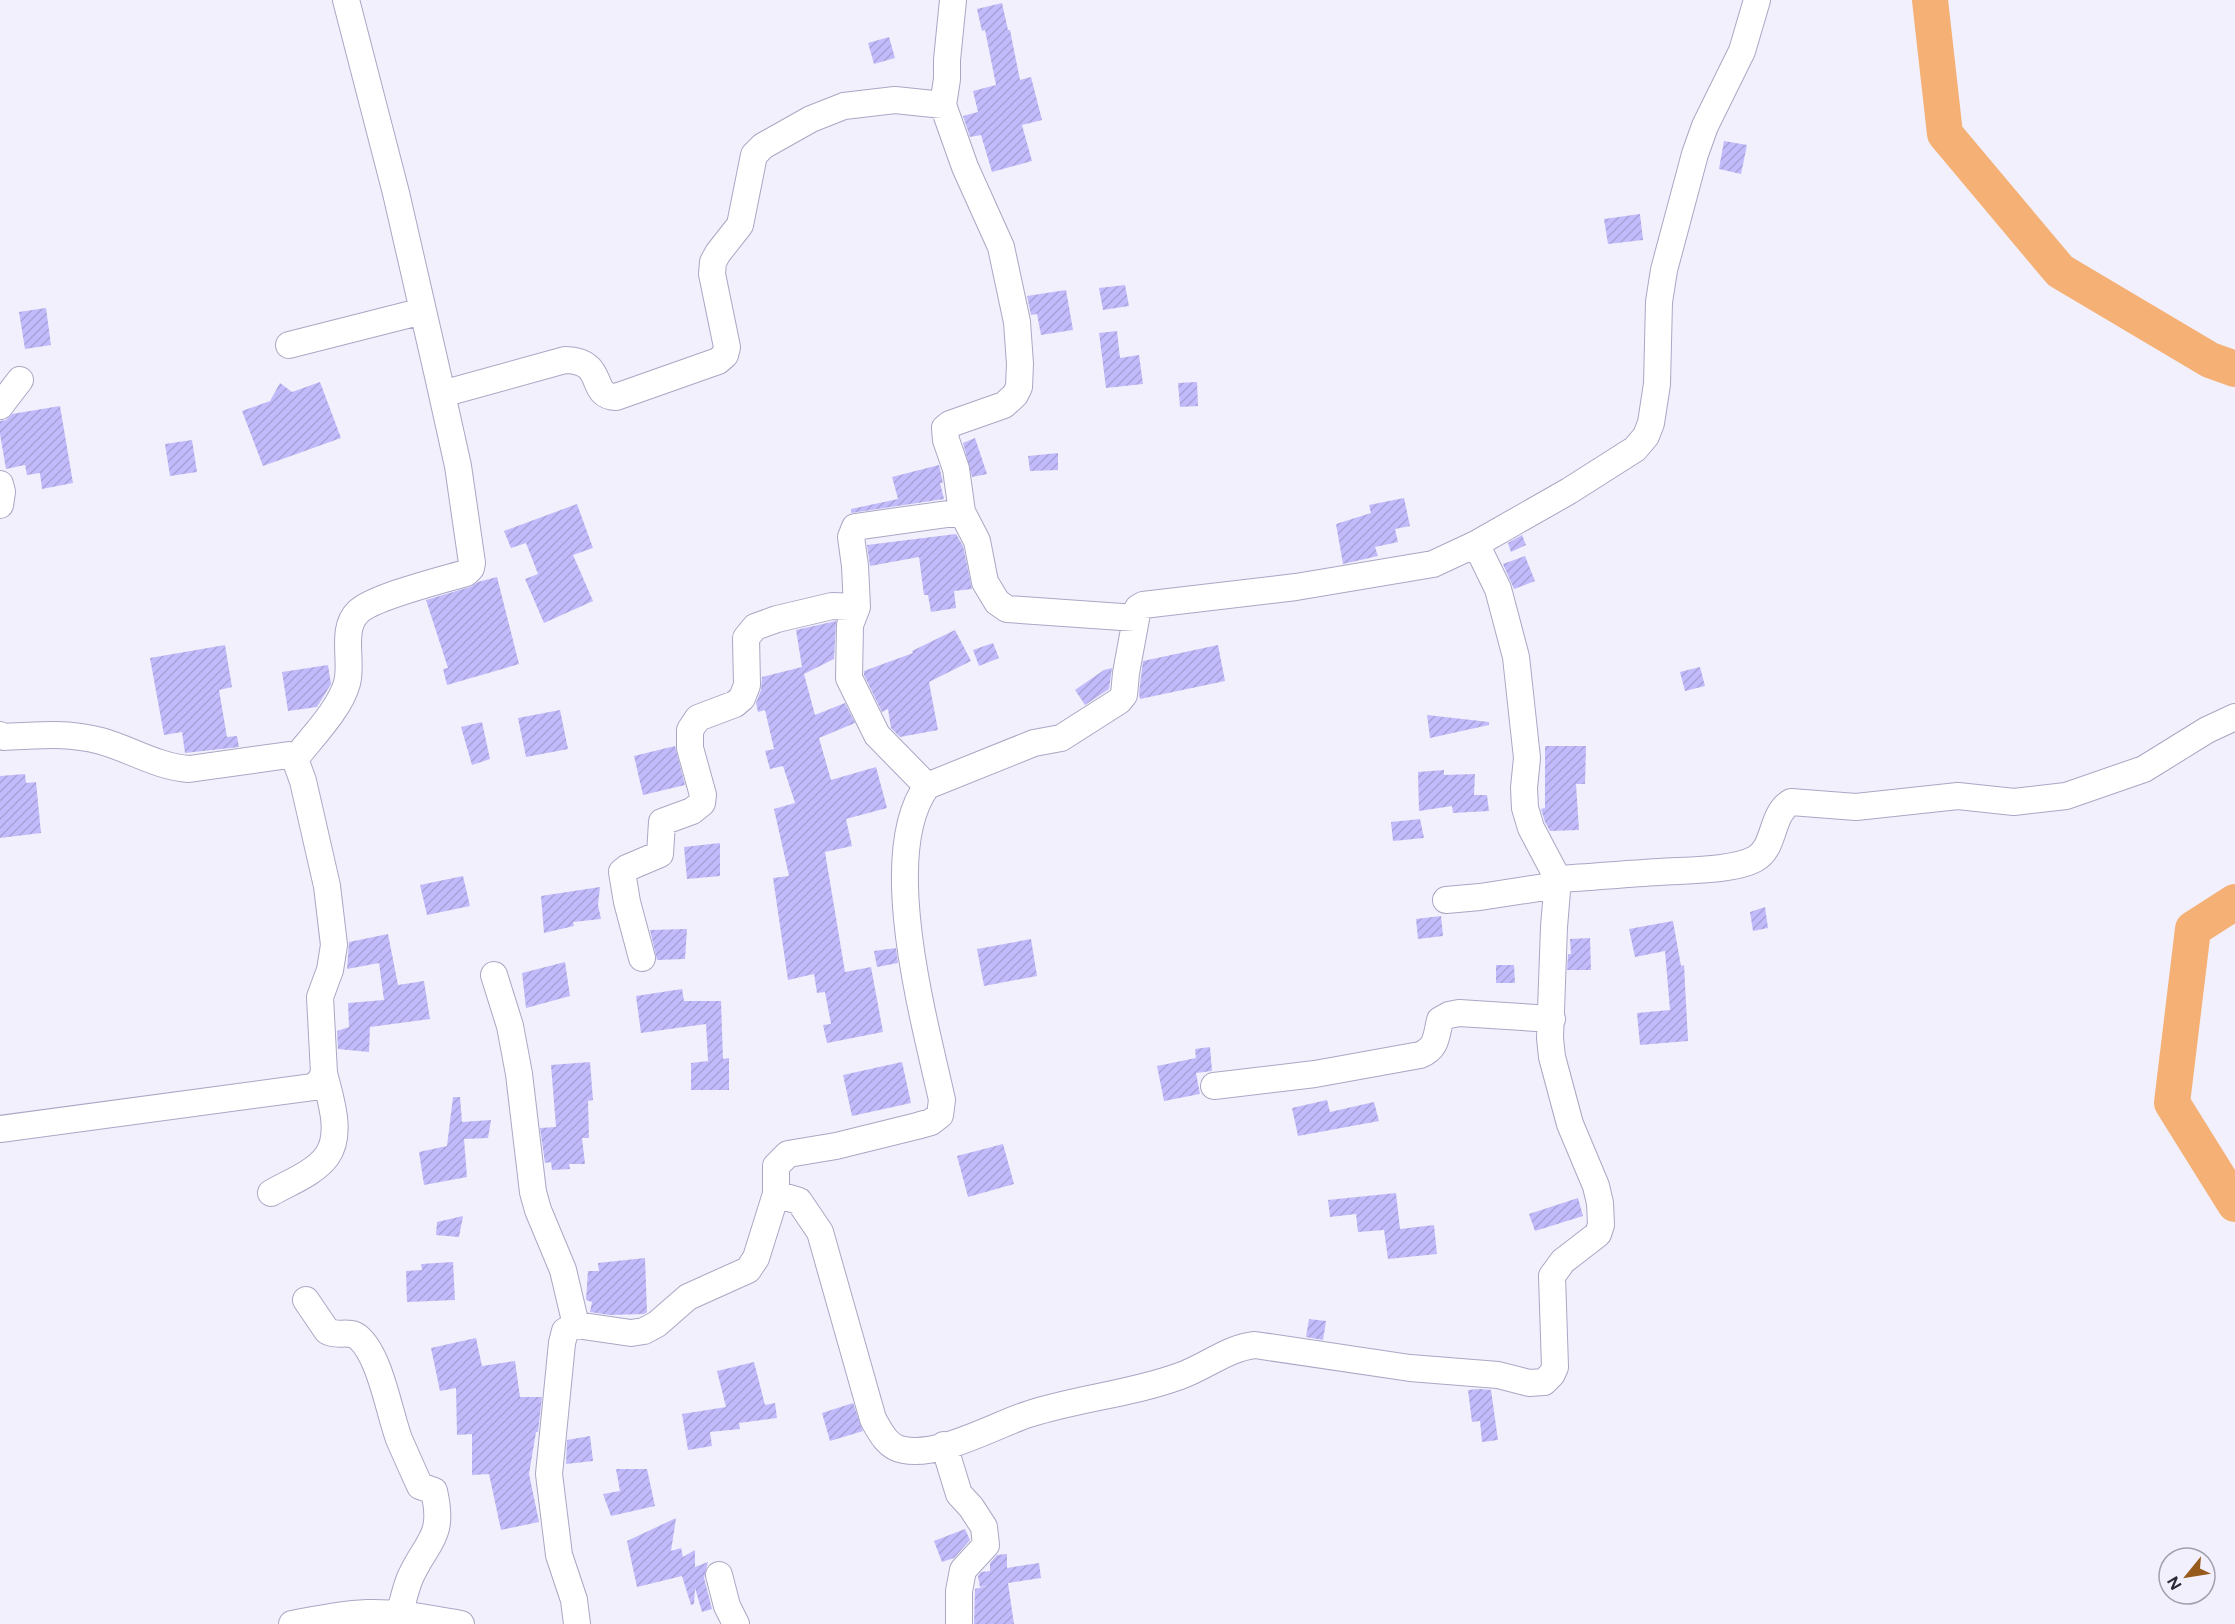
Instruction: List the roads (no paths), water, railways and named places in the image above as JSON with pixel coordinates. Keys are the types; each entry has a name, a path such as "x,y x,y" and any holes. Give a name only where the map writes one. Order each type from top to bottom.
{"street":[{"path":"295,759 340,700 347,683 349,634 353,617 360,610 389,597 465,573 471,568 458,466 396,193 346,0"},
{"path":"953,0 943,105 964,167 1001,247 1017,322 1020,364 1019,387 1011,400 1004,405 950,424 945,428 946,440 956,469 962,512 977,541 985,582 997,602 1007,609 1136,618"},
{"path":"576,1624 574,1600 559,1555 549,1474 565,1331 576,1325 631,1333 644,1331 657,1324 688,1297 748,1270 756,1258 776,1194 776,1166 788,1154 836,1146 917,1126 931,1122 940,1115 942,1100 910,946 905,903 904,868 910,829 917,803 927,786 1035,743 1061,738 1119,701 1124,695 1138,608 1143,604 1296,587 1433,564 1476,544 1569,491 1635,449 1646,436 1651,423 1657,384 1659,302 1664,270 1695,154 1705,126 1742,51 1757,0"},
{"path":"442,394 565,360 579,360 590,367 602,393 609,397 616,397 718,361 725,355 727,347 712,274 712,262 740,225 754,155 763,146 811,119 844,106 895,100 943,105"},
{"path":"289,345 423,311"},
{"path":"0,406 20,380"},
{"path":"0,484 3,492 0,504"},
{"path":"927,786 877,735 849,678 850,625 857,607 851,537 855,527 962,512"},
{"path":"776,1194 799,1201 820,1232 873,1419 885,1439 894,1447 902,1450 918,1451 944,1445 1030,1414 1138,1390 1182,1375 1233,1349 1255,1345 1410,1368 1498,1375 1529,1383 1544,1382 1555,1367 1552,1276 1563,1261 1598,1234 1601,1225 1600,1203 1596,1186 1570,1124 1558,1085 1550,1038 1558,882 1531,828 1525,808 1527,758 1516,657 1498,589 1476,544"},
{"path":"642,958 627,902 622,872 660,854 662,822 692,811 702,802 703,795 690,748 690,730 698,718 735,704 742,698 747,685 746,638 755,627 777,619 832,606 857,607"},
{"path":"1446,900 1558,882 1704,869 1744,863 1762,853 1780,812 1791,802 1856,807 1958,796 2014,802 2066,796 2144,769 2207,730 2235,717"},
{"path":"0,735 4,737 63,734 100,741 175,768 189,769 282,754 295,759 303,781 327,886 334,945 330,970 320,997 324,1073 333,1116 334,1140 326,1157 314,1168 271,1193"},
{"path":"494,975 510,1026 519,1074 533,1192 563,1270 576,1325"},
{"path":"1214,1086 1316,1074 1420,1055 1430,1051 1434,1045 1440,1020 1459,1013 1552,1019"},
{"path":"0,1129 313,1087 324,1073"},
{"path":"306,1300 331,1334 354,1335 364,1343 378,1370 399,1439 420,1486 434,1491 438,1526 431,1543 410,1578 399,1615"},
{"path":"944,1445 959,1494 984,1527 986,1545 963,1570 959,1591 959,1624"},
{"path":"719,1575 727,1606 735,1624"},
{"path":"292,1624 349,1614 369,1613 461,1624"}],"waterway":[{"path":"1930,0 1945,134 2060,271 2210,360 2235,369"},
{"path":"2235,902 2193,929 2172,1103 2235,1204"}]}
